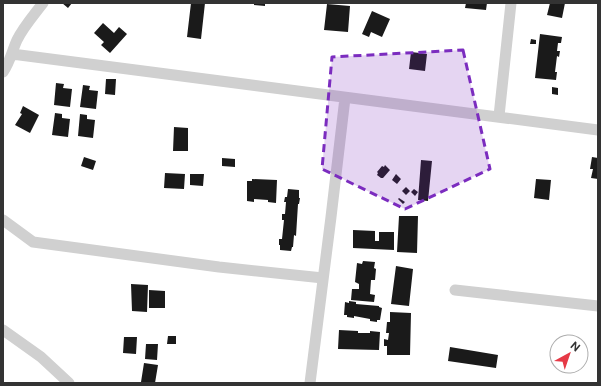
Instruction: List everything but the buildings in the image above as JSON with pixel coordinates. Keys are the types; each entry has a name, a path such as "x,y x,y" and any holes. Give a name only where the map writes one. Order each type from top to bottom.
{"street":[{"path":"3,72 24,26 43,3"},
{"path":"499,116 511,3"},
{"path":"12,54 598,130"},
{"path":"310,383 345,98"},
{"path":"3,220 33,242 219,267 323,278"},
{"path":"455,290 598,306"},
{"path":"3,330 41,357 69,383"}],"highlighted area":[{"path":"463,50 490,169 405,209 322,169 332,57"}]}
